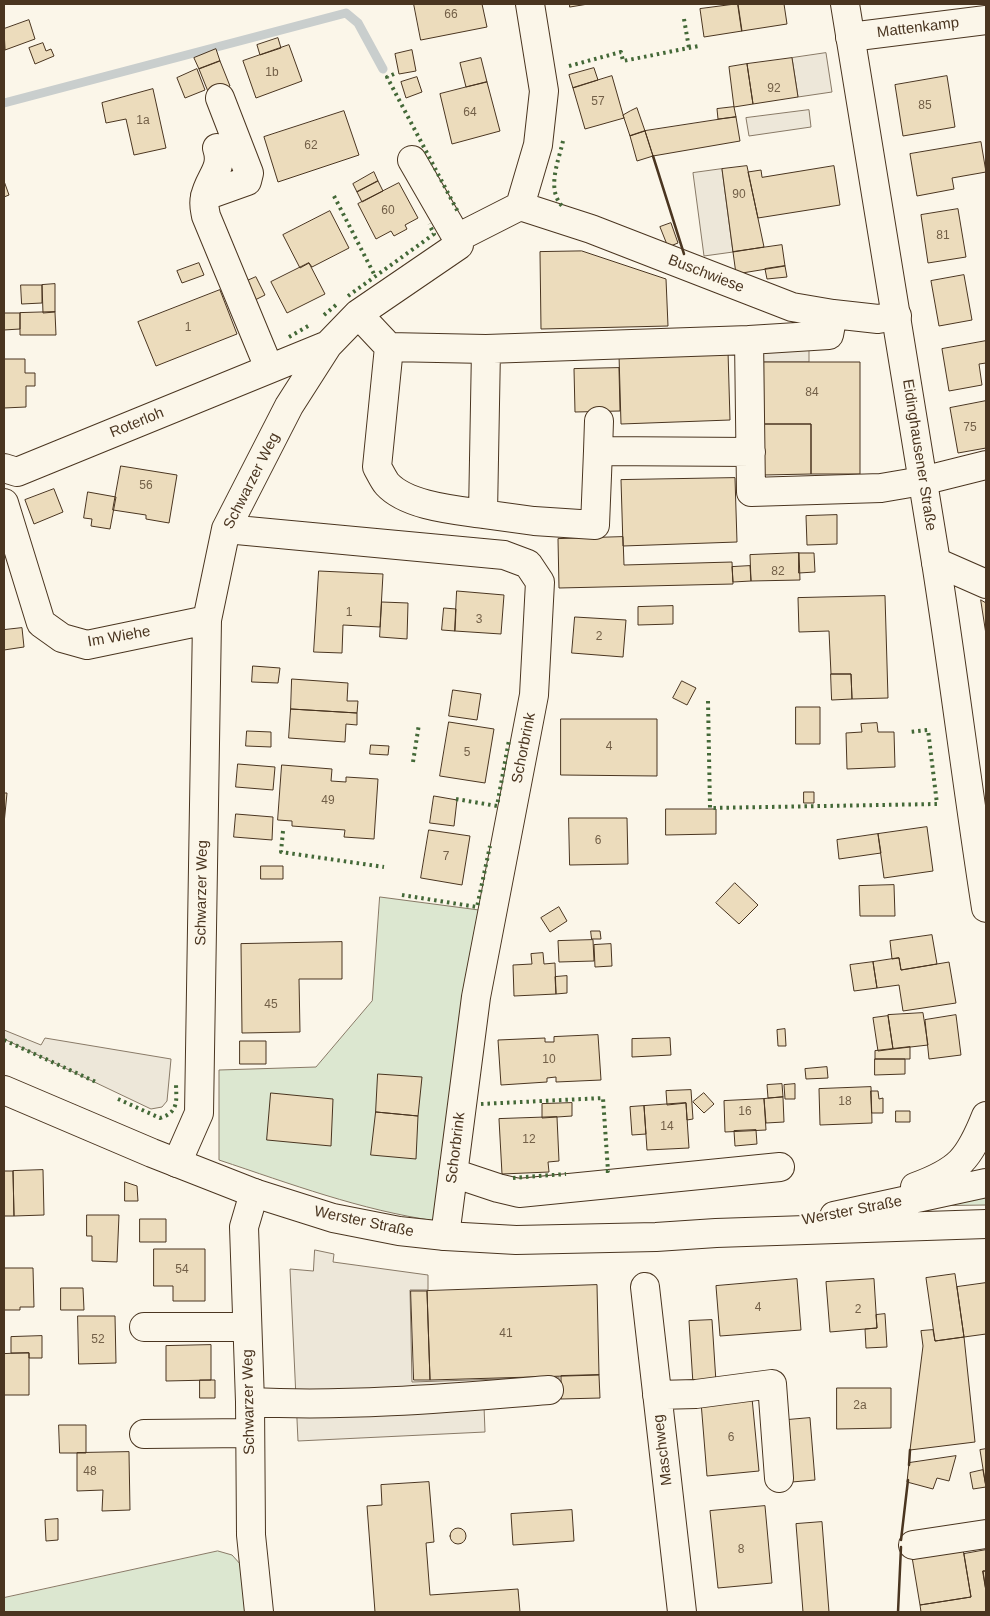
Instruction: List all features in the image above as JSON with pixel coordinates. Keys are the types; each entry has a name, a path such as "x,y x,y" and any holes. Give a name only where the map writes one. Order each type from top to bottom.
{"street":[{"path":"520,206 538,145 544,91 530,4"},
{"name":"Eidinghausener Straße","path":"845,4 936,562 986,908"},
{"name":"Mattenkamp","path":"850,36 986,20"},
{"path":"205,196 247,181 249,173 220,98"},
{"path":"217,148 220,157 218,169 205,196 206,216 269,368"},
{"path":"412,160 457,238"},
{"name":"Schwarzer Weg","path":"176,1163 199,1112 207,620 226,529 289,406 328,345 358,314 459,245 457,238 520,206"},
{"name":"Buschwiese","path":"520,206 591,229 792,307 878,319 897,316"},
{"path":"358,314 389,347 486,349 749,340 829,335 833,314"},
{"path":"749,340 751,492 881,488 922,481 986,465"},
{"name":"Roterloh","path":"4,468 17,472 328,345"},
{"path":"389,347 377,467 386,483 400,494 435,507 534,521 595,525 599,421"},
{"path":"483,514 486,349"},
{"path":"598,451 751,452"},
{"name":"Im Wiehe","path":"4,503 41,623 62,638 87,645 207,620"},
{"name":"Schorbrink","path":"226,529 504,555 528,564 540,582 534,694 476,997 446,1236"},
{"path":"936,562 986,584"},
{"name":"Werster Straße","path":"4,1090 176,1163 254,1192 333,1218 400,1231 446,1236 526,1240 656,1237 716,1233 986,1224"},
{"path":"826,1218 937,1179 960,1164 975,1143 986,1116"},
{"path":"453,1173 498,1188 519,1192 780,1167"},
{"name":"Werster Straße","path":"716,1233 826,1218 986,1183"},
{"name":"Schwarzer Weg","path":"254,1192 244,1227 250,1402 251,1535 259,1612"},
{"name":"Maschweg","path":"645,1287 682,1612"},
{"path":"144,1327 247,1327"},
{"path":"657,1395 696,1394 772,1384 780,1478"},
{"path":"250,1402 295,1404 399,1402 550,1390"},
{"path":"144,1434 249,1434"},
{"path":"913,1545 986,1534"}],"green space":[{"path":"380,897 479,910 436,1221 353,1203 219,1160 219,1070 316,1067 372,1001"},
{"path":"986,1195 986,1205 916,1206"},
{"path":"218,1551 232,1555 242,1566 246,1612 4,1612 4,1598"}],"shaded area":[{"path":"826,53 832,92 798,97 792,58"},
{"path":"809,110 811,127 749,136 746,118"},
{"path":"722,169 733,252 704,256 693,173"},
{"path":"764,338 809,338 809,362 764,362"},
{"path":"4,1030 41,1045 45,1038 171,1059 167,1101 162,1107 151,1109 4,1039"},
{"path":"315,1250 334,1254 333,1262 428,1275 428,1290 410,1290 412,1382 559,1377 560,1399 484,1406 485,1432 298,1441 290,1269 313,1271"}],"building":[{"path":"414,4 482,4 487,27 421,40"},
{"path":"570,4 588,4 570,7"},
{"path":"738,4 784,4 787,24 742,31"},
{"path":"738,4 742,31 704,37 700,9"},
{"path":"29,20 35,39 5,50 4,29"},
{"path":"278,38 281,48 260,55 257,45"},
{"path":"43,43 46,51 51,49 54,56 35,64 29,48"},
{"path":"289,45 302,81 256,98 243,61"},
{"path":"216,49 220,61 199,69 194,58"},
{"path":"412,50 416,71 399,74 395,54"},
{"path":"481,58 487,82 466,87 460,63"},
{"path":"792,58 798,97 753,104 747,64"},
{"path":"220,61 230,86 209,94 199,69"},
{"path":"747,64 753,104 734,107 729,67"},
{"path":"594,68 598,80 573,88 569,75"},
{"path":"197,69 205,90 185,98 177,78"},
{"path":"612,76 624,118 585,129 573,88"},
{"path":"947,76 955,127 903,136 895,85"},
{"path":"417,77 422,92 406,98 401,82"},
{"path":"487,82 500,131 452,144 440,94"},
{"path":"153,89 166,148 134,155 126,119 106,123 102,103"},
{"path":"734,107 736,117 718,119 717,109"},
{"path":"637,108 645,131 630,136 623,115"},
{"path":"344,111 359,155 278,182 264,137"},
{"path":"736,117 740,141 653,156 645,131"},
{"path":"645,131 653,156 637,161 630,136"},
{"path":"981,142 986,172 952,178 954,189 917,196 910,154"},
{"path":"747,166 764,247 733,252 722,169"},
{"path":"834,166 840,205 758,218 748,172 761,170 762,177"},
{"path":"374,172 378,181 357,192 353,184"},
{"path":"4,181 9,195 4,197"},
{"path":"378,181 383,191 362,202 357,192"},
{"path":"399,183 418,218 405,225 407,229 394,236 391,231 376,239 358,204"},
{"path":"958,209 966,257 928,263 921,215"},
{"path":"330,211 349,248 312,267 309,263 300,268 283,235"},
{"path":"671,223 678,243 668,247 660,227"},
{"path":"782,245 785,266 736,274 733,252"},
{"path":"582,251 666,279 668,326 541,329 540,252"},
{"path":"199,263 204,275 182,283 177,271"},
{"path":"309,263 325,294 287,313 271,282"},
{"path":"785,266 787,277 767,279 765,269"},
{"path":"964,275 972,320 939,326 931,281"},
{"path":"256,277 265,295 255,300 247,281"},
{"path":"55,284 55,312 43,313 42,285"},
{"path":"21,285 42,285 42,303 22,304"},
{"path":"220,290 237,334 156,366 138,322"},
{"path":"55,312 56,335 20,335 20,313"},
{"path":"4,313 20,313 20,329 4,330"},
{"path":"986,341 986,363 979,364 982,385 949,391 942,349"},
{"path":"728,351 730,420 621,424 619,355"},
{"path":"4,359 25,359 25,373 35,373 35,386 26,386 26,407 4,408"},
{"path":"764,362 860,362 860,474 811,474 811,424 764,424"},
{"path":"619,368 620,411 575,412 574,369"},
{"path":"986,401 986,448 958,453 950,408"},
{"path":"764,424 811,424 811,474 764,475"},
{"path":"121,466 177,475 169,523 146,519 146,515 113,510"},
{"path":"735,478 737,542 623,546 621,480"},
{"path":"54,489 63,512 34,524 25,500"},
{"path":"88,492 116,497 110,529 91,526 92,519 84,518"},
{"path":"837,515 837,544 807,545 806,516"},
{"path":"623,537 624,565 732,562 733,584 559,588 558,539"},
{"path":"799,553 800,580 751,581 750,555"},
{"path":"799,553 814,553 815,572 799,573"},
{"path":"750,566 751,581 733,582 732,567"},
{"path":"319,571 383,574 380,627 343,625 342,653 314,652"},
{"path":"457,591 504,595 501,634 455,631"},
{"path":"885,596 888,698 852,699 851,674 831,674 829,631 799,632 798,598"},
{"path":"981,600 986,603 986,634"},
{"path":"382,602 408,603 407,639 380,637"},
{"path":"673,606 673,624 638,625 638,607"},
{"path":"444,608 456,609 455,631 442,630"},
{"path":"575,617 626,620 623,657 572,653"},
{"path":"22,628 24,647 4,650 4,630"},
{"path":"253,666 280,668 278,683 252,682"},
{"path":"831,674 851,674 852,699 832,700"},
{"path":"292,679 348,683 347,701 358,701 357,713 291,709"},
{"path":"682,681 696,688 687,705 673,698"},
{"path":"453,690 481,694 477,720 449,716"},
{"path":"796,707 820,707 820,744 796,744"},
{"path":"291,709 357,713 357,725 346,724 345,742 289,738"},
{"path":"561,719 657,719 657,776 561,775"},
{"path":"449,722 494,729 485,783 440,776"},
{"path":"877,723 878,732 894,732 895,767 847,769 846,733 862,732 861,724"},
{"path":"247,731 271,732 271,747 246,746"},
{"path":"371,745 389,746 388,755 370,754"},
{"path":"238,764 275,767 273,790 236,787"},
{"path":"282,765 332,769 331,781 346,782 346,777 378,779 374,839 344,837 345,830 292,826 292,821 278,820"},
{"path":"804,792 814,792 814,803 804,803"},
{"path":"4,793 7,793 4,824"},
{"path":"434,796 457,800 454,826 430,823"},
{"path":"666,809 716,809 716,834 666,835"},
{"path":"236,814 273,817 272,840 234,837"},
{"path":"569,818 627,818 628,864 570,865"},
{"path":"927,827 933,871 884,878 878,834"},
{"path":"429,830 470,836 462,885 421,878"},
{"path":"878,834 881,853 839,859 837,840"},
{"path":"261,866 283,866 283,879 261,879"},
{"path":"735,883 758,905 739,924 716,903"},
{"path":"894,885 895,916 860,916 859,886"},
{"path":"559,907 567,921 550,932 541,918"},
{"path":"591,931 600,931 601,939 592,939"},
{"path":"932,935 937,964 901,970 899,958 892,959 890,941"},
{"path":"593,940 594,961 559,962 558,941"},
{"path":"342,942 342,979 299,979 300,1032 242,1033 241,944"},
{"path":"611,944 612,966 595,967 594,945"},
{"path":"543,953 544,964 555,963 556,994 514,996 513,965 532,964 531,954"},
{"path":"899,958 901,970 949,962 956,1003 903,1011 899,985 877,988 873,962"},
{"path":"873,962 877,988 854,991 850,965"},
{"path":"567,976 567,993 556,994 555,977"},
{"path":"923,1013 928,1045 893,1049 888,1015"},
{"path":"956,1015 961,1055 929,1059 925,1020"},
{"path":"888,1016 893,1049 878,1051 873,1018"},
{"path":"785,1029 786,1046 778,1046 777,1030"},
{"path":"598,1035 601,1080 556,1082 556,1077 547,1078 547,1082 501,1085 498,1040 545,1038 545,1042 554,1042 554,1037"},
{"path":"670,1038 671,1055 632,1057 632,1039"},
{"path":"240,1041 266,1041 266,1064 240,1064"},
{"path":"910,1047 910,1059 875,1059 875,1051"},
{"path":"875,1059 905,1059 905,1074 875,1075"},
{"path":"827,1067 828,1078 806,1079 805,1069"},
{"path":"378,1074 422,1077 418,1116 376,1112"},
{"path":"782,1084 783,1097 768,1098 767,1085"},
{"path":"795,1084 795,1099 785,1099 784,1085"},
{"path":"871,1087 872,1123 820,1125 819,1089"},
{"path":"691,1090 693,1119 687,1120 686,1103 667,1105 666,1091"},
{"path":"871,1091 878,1091 879,1099 883,1098 883,1113 872,1113"},
{"path":"271,1093 333,1099 331,1146 267,1140"},
{"path":"704,1093 714,1104 704,1113 693,1102"},
{"path":"783,1097 784,1122 766,1123 764,1099"},
{"path":"764,1099 766,1130 725,1132 724,1101"},
{"path":"572,1103 572,1116 542,1118 542,1104"},
{"path":"686,1103 689,1148 647,1150 644,1106"},
{"path":"644,1106 646,1134 632,1135 630,1107"},
{"path":"896,1111 910,1111 910,1122 896,1122"},
{"path":"376,1112 418,1116 416,1159 371,1155"},
{"path":"557,1117 559,1161 548,1162 549,1172 502,1174 499,1119"},
{"path":"756,1130 757,1144 735,1146 734,1131"},
{"path":"43,1170 44,1215 14,1216 13,1171"},
{"path":"4,1171 13,1171 14,1216 4,1216"},
{"path":"125,1182 137,1186 138,1201 125,1201"},
{"path":"87,1215 119,1215 117,1262 92,1261 92,1236 87,1236"},
{"path":"140,1219 166,1219 166,1242 140,1242"},
{"path":"154,1249 205,1249 205,1301 173,1301 173,1286 154,1286"},
{"path":"4,1268 33,1268 34,1307 20,1307 20,1310 4,1310"},
{"path":"955,1274 964,1337 935,1341 926,1278"},
{"path":"797,1279 801,1330 720,1336 716,1286"},
{"path":"874,1279 877,1328 830,1332 826,1282"},
{"path":"986,1283 986,1334 964,1337 957,1287"},
{"path":"597,1285 599,1375 430,1380 427,1291"},
{"path":"61,1288 83,1288 84,1310 61,1310"},
{"path":"411,1291 427,1291 430,1380 414,1380"},
{"path":"885,1314 887,1347 866,1348 865,1329 877,1328 876,1315"},
{"path":"78,1316 115,1316 116,1363 79,1364"},
{"path":"712,1320 716,1382 693,1384 689,1321"},
{"path":"933,1330 935,1341 964,1337 975,1442 910,1450 923,1346 921,1331"},
{"path":"42,1336 42,1358 29,1358 29,1353 11,1353 11,1337"},
{"path":"211,1345 211,1380 166,1381 166,1346"},
{"path":"29,1353 29,1395 4,1395 4,1354"},
{"path":"599,1375 600,1398 561,1399 561,1376"},
{"path":"200,1380 215,1380 215,1398 200,1398"},
{"path":"837,1388 891,1388 891,1428 837,1429"},
{"path":"752,1398 759,1471 707,1476 701,1402"},
{"path":"810,1418 815,1480 792,1482 787,1420"},
{"path":"59,1425 86,1425 86,1453 60,1453"},
{"path":"986,1449 986,1487 980,1450"},
{"path":"129,1452 130,1510 102,1511 103,1490 77,1491 77,1453"},
{"path":"956,1456 949,1481 937,1478 933,1489 907,1482 909,1463"},
{"path":"983,1470 986,1487 973,1489 970,1473"},
{"path":"429,1482 434,1542 426,1543 430,1595 518,1589 520,1612 375,1612 367,1506 382,1505 381,1485"},
{"path":"765,1506 772,1583 718,1588 710,1511"},
{"path":"572,1510 574,1541 513,1545 511,1514"},
{"path":"58,1519 58,1540 46,1541 45,1520"},
{"path":"822,1522 829,1612 803,1612 796,1524"},
{"path":"458,1528 466,1536 458,1544 450,1536"},
{"path":"963,1549 971,1597 920,1605 912,1557"},
{"path":"986,1550 986,1571 983,1571 986,1591 986,1612 921,1612 920,1605 971,1597 964,1554"},
{"path":"983,1571 986,1571 986,1591"}],"waterway":[{"path":"4,103 346,13 358,23 383,69"}],"hedge":[{"path":"684,19 689,48"},
{"path":"569,66 621,52 623,61 699,46"},
{"path":"394,74 387,77 458,212"},
{"path":"563,141 556,167 554,184 555,193 563,207"},
{"path":"334,196 375,276"},
{"path":"348,296 434,234 429,224"},
{"path":"324,315 336,305"},
{"path":"289,337 310,325"},
{"path":"708,701 710,808 937,804 928,730 909,732"},
{"path":"413,762 419,724"},
{"path":"456,799 497,806 509,740"},
{"path":"283,831 281,852 384,867"},
{"path":"402,895 477,907 490,846"},
{"path":"4,1040 96,1082"},
{"path":"118,1099 160,1118 171,1112 176,1104 176,1082"},
{"path":"481,1104 603,1098 608,1171 603,1171"},
{"path":"513,1178 566,1174"}],"wall":[{"path":"653,156 684,254"},
{"path":"909,1465 910,1450"},
{"path":"901,1540 908,1480"},
{"path":"898,1612 901,1547"}]}
